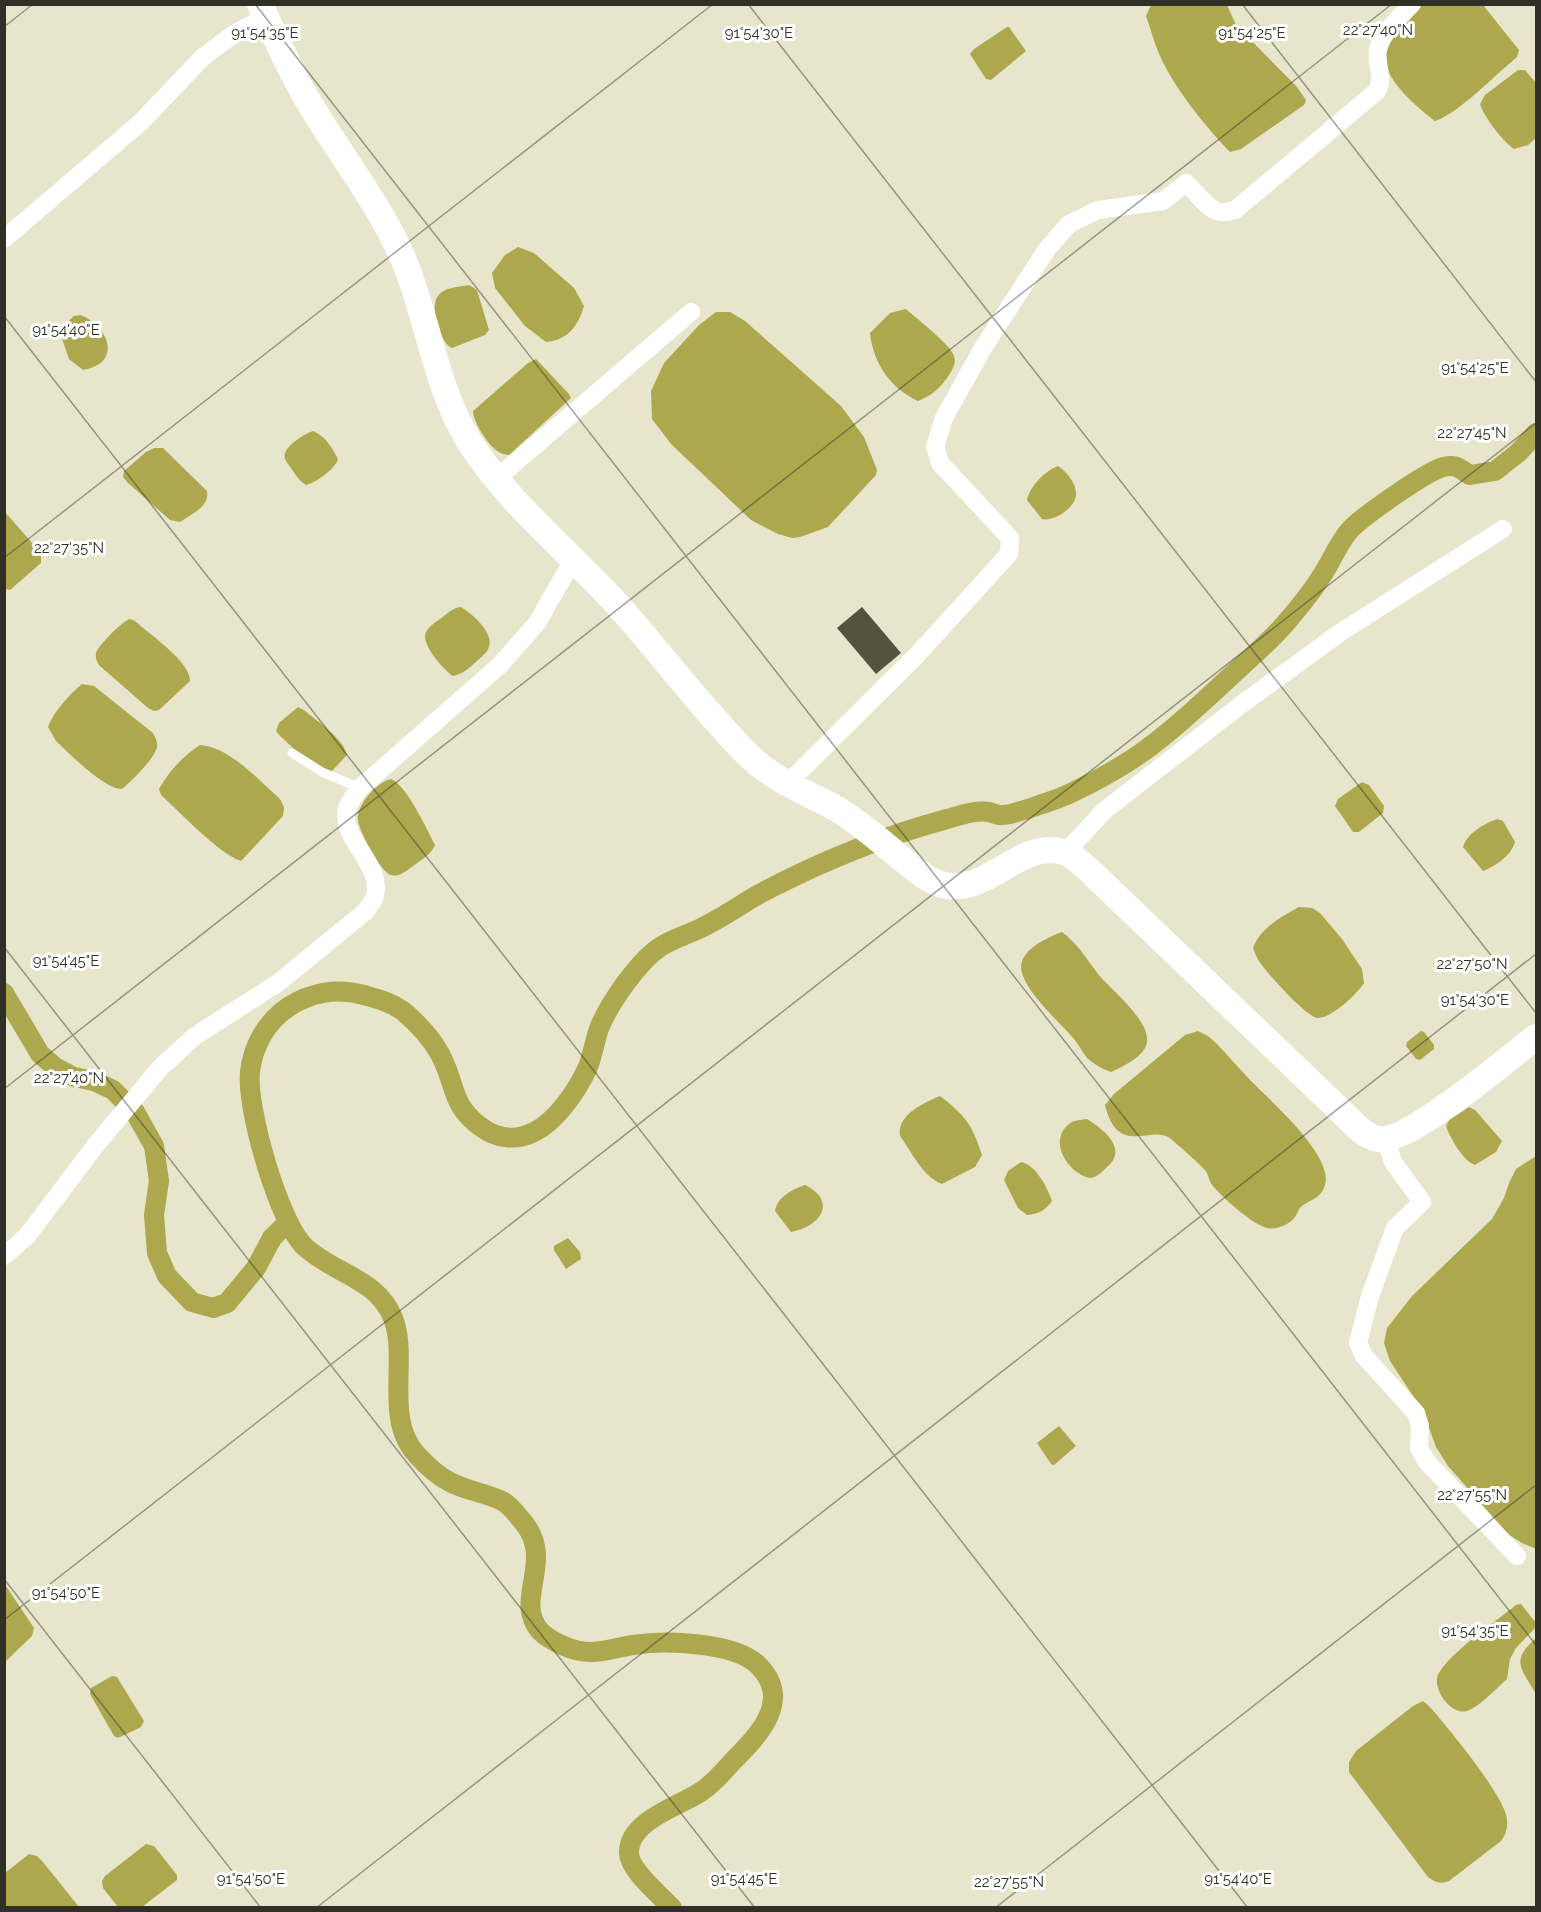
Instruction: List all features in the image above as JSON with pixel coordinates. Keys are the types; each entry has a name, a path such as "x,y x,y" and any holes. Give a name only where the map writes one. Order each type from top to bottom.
{"street":[{"path":"788,783 916,656 1009,554 1010,538 940,463 935,447 944,418 983,348 1047,249 1068,224 1098,210 1163,201 1185,183 1195,189 1210,207 1221,213 1235,210 1377,91 1382,82 1378,51 1384,35 1412,4"},
{"path":"4,239 141,122 203,57 263,11 306,98 393,237 409,274 445,388 460,425 482,461 541,529 626,614 692,693 745,752 762,767 837,809 927,878 939,884 964,885 988,877 1027,854 1045,850 1065,852 1092,873 1359,1128 1372,1137 1386,1139 1421,1125 1536,1037"},
{"path":"497,478 691,312"},
{"path":"1065,852 1105,810 1242,704 1341,632 1503,528"},
{"path":"4,1256 27,1236 95,1146 160,1068 195,1036 278,983 366,911 374,899 375,886 370,867 349,830 346,816 350,800 360,788 500,665 537,623 573,560"},
{"path":"1386,1139 1393,1162 1422,1202 1395,1228 1370,1296 1358,1343 1364,1356 1416,1413 1420,1426 1419,1448 1427,1462 1517,1556"}],"lane":[{"path":"292,753 322,772 360,788"}],"shaded area":[{"path":"1151,5 1227,5 1236,25 1297,87 1306,100 1304,105 1241,149 1230,152 1191,107 1166,69 1146,16"},
{"path":"1422,5 1483,5 1519,50 1517,57 1473,96 1435,121 1400,89 1387,68 1385,58 1393,35"},
{"path":"1007,27 1026,51 991,80 986,79 970,54"},
{"path":"1518,70 1525,70 1536,83 1536,138 1528,145 1514,149 1494,129 1480,104 1485,95"},
{"path":"518,247 534,253 574,288 584,306 579,320 571,331 554,341 546,342 525,326 495,288 492,273 505,255"},
{"path":"469,285 477,290 489,330 485,335 452,348 443,339 437,324 436,301 444,291"},
{"path":"906,309 947,345 955,359 952,371 941,386 918,401 900,390 885,374 875,355 870,333 890,313"},
{"path":"716,312 730,312 745,321 841,406 864,437 877,470 876,475 828,527 792,538 778,534 751,520 671,444 652,419 651,391 664,363 699,325"},
{"path":"80,315 98,327 107,344 107,352 103,360 96,366 83,370 69,359 59,330 74,316"},
{"path":"536,359 571,398 509,455 501,453 482,434 473,411 528,363"},
{"path":"313,431 328,443 338,460 324,475 306,485 294,473 285,455 286,450 294,442"},
{"path":"154,448 163,448 207,491 203,506 180,522 170,520 123,477 124,471"},
{"path":"1058,466 1072,481 1076,489 1075,498 1069,508 1058,516 1042,519 1027,500 1031,489 1039,480 1048,471"},
{"path":"4,511 41,553 41,563 10,590 5,589"},
{"path":"461,607 481,624 490,641 488,649 482,656 466,670 453,676 434,656 425,637 432,625 452,610"},
{"path":"130,619 177,657 188,674 190,681 159,710 154,711 148,708 100,666 96,657 101,645"},
{"path":"82,684 94,686 153,733 156,740 157,747 152,757 137,776 122,789 106,783 88,770 56,741 48,727 62,704"},
{"path":"298,707 329,731 345,749 347,755 332,771 311,763 276,731 279,723"},
{"path":"200,745 211,747 233,758 280,799 284,807 283,816 241,861 211,842 161,795 159,789 172,770"},
{"path":"391,779 404,790 410,799 435,845 422,860 394,876 387,873 376,860 358,820 360,808 368,795"},
{"path":"1362,782 1369,785 1384,806 1383,813 1359,832 1353,832 1335,806 1338,799"},
{"path":"1497,819 1503,821 1515,842 1506,856 1483,871 1463,847 1472,833"},
{"path":"1299,907 1312,908 1320,913 1342,939 1362,969 1364,983 1361,988 1344,1005 1324,1017 1318,1018 1305,1011 1263,966 1253,948 1266,929"},
{"path":"1062,932 1131,1008 1145,1029 1147,1039 1145,1048 1139,1056 1111,1072 1087,1058 1074,1039 1040,1002 1021,970 1022,961 1029,951 1039,943"},
{"path":"1198,1031 1217,1044 1286,1115 1320,1159 1325,1173 1323,1189 1319,1196 1301,1207 1296,1216 1283,1226 1267,1228 1261,1226 1238,1210 1213,1186 1205,1170 1171,1139 1163,1135 1127,1135 1118,1131 1111,1121 1105,1105 1114,1094 1185,1035"},
{"path":"1421,1031 1434,1045 1434,1049 1420,1060 1416,1059 1406,1046 1407,1042"},
{"path":"940,1096 967,1122 982,1155 975,1167 942,1184 923,1170 900,1136 903,1121 913,1110"},
{"path":"1469,1107 1475,1110 1502,1141 1496,1152 1475,1165 1462,1154 1446,1126 1449,1120"},
{"path":"1087,1119 1106,1134 1115,1147 1113,1160 1098,1175 1091,1178 1075,1171 1060,1148 1063,1131 1069,1124"},
{"path":"1536,1156 1536,1549 1509,1535 1448,1466 1436,1447 1423,1411 1390,1361 1384,1343 1387,1328 1412,1296 1492,1219 1516,1169"},
{"path":"1021,1162 1036,1172 1052,1201 1044,1210 1035,1214 1027,1215 1018,1208 1004,1180 1008,1171"},
{"path":"805,1185 821,1199 823,1206 821,1213 810,1225 791,1232 775,1211 776,1206 786,1194"},
{"path":"568,1238 580,1252 581,1259 566,1269 554,1250 554,1246"},
{"path":"1059,1426 1076,1446 1054,1465 1037,1443"},
{"path":"4,1583 34,1628 32,1636 5,1662"},
{"path":"1521,1604 1536,1623 1536,1627 1516,1648 1510,1659 1507,1679 1472,1709 1461,1711 1449,1705 1437,1686 1439,1673 1463,1646 1516,1605"},
{"path":"1536,1638 1536,1694 1523,1671 1521,1659 1528,1646"},
{"path":"112,1676 117,1677 144,1721 141,1727 118,1738 114,1736 90,1694 91,1688"},
{"path":"1423,1701 1474,1762 1496,1794 1507,1819 1506,1831 1501,1841 1449,1881 1443,1882 1436,1882 1428,1877 1349,1772 1349,1762 1356,1751 1413,1706"},
{"path":"146,1844 154,1846 177,1875 177,1880 142,1907 118,1907 103,1888 102,1881 105,1876"},
{"path":"29,1854 37,1856 43,1862 79,1907 5,1907 5,1873"}],"building":[{"path":"862,607 901,653 876,674 837,628"}],"waterway":[{"path":"672,1908 634,1867 629,1853 631,1841 637,1832 657,1815 702,1791 753,1740 762,1728 772,1704 773,1691 768,1678 758,1665 747,1657 716,1647 698,1644 647,1643 591,1652 573,1650 548,1638 540,1631 533,1619 530,1607 536,1552 524,1523 504,1502 450,1482 432,1470 417,1455 407,1440 401,1424 397,1334 393,1318 386,1305 366,1285 316,1256 305,1247 285,1215 266,1164 250,1089 250,1072 254,1052 263,1034 274,1019 305,998 324,993 344,992 384,1001 403,1011 433,1042 445,1065 459,1102 471,1119 487,1131 500,1136 514,1138 534,1132 551,1120 573,1094 588,1067 600,1026 611,1005 634,972 660,947 707,925 761,893 852,851 900,833 963,814 989,812 1001,815 1026,809 1071,793 1119,768 1172,729 1272,638 1311,592 1337,549 1356,524 1409,486 1443,467 1455,466 1470,475 1495,471 1519,452 1536,433"},
{"path":"4,993 40,1054 55,1067 74,1077 94,1081 113,1090 135,1112 154,1146 159,1181 154,1215 157,1253 167,1276 192,1302 213,1308 227,1303 256,1268 272,1238 288,1222"}]}
